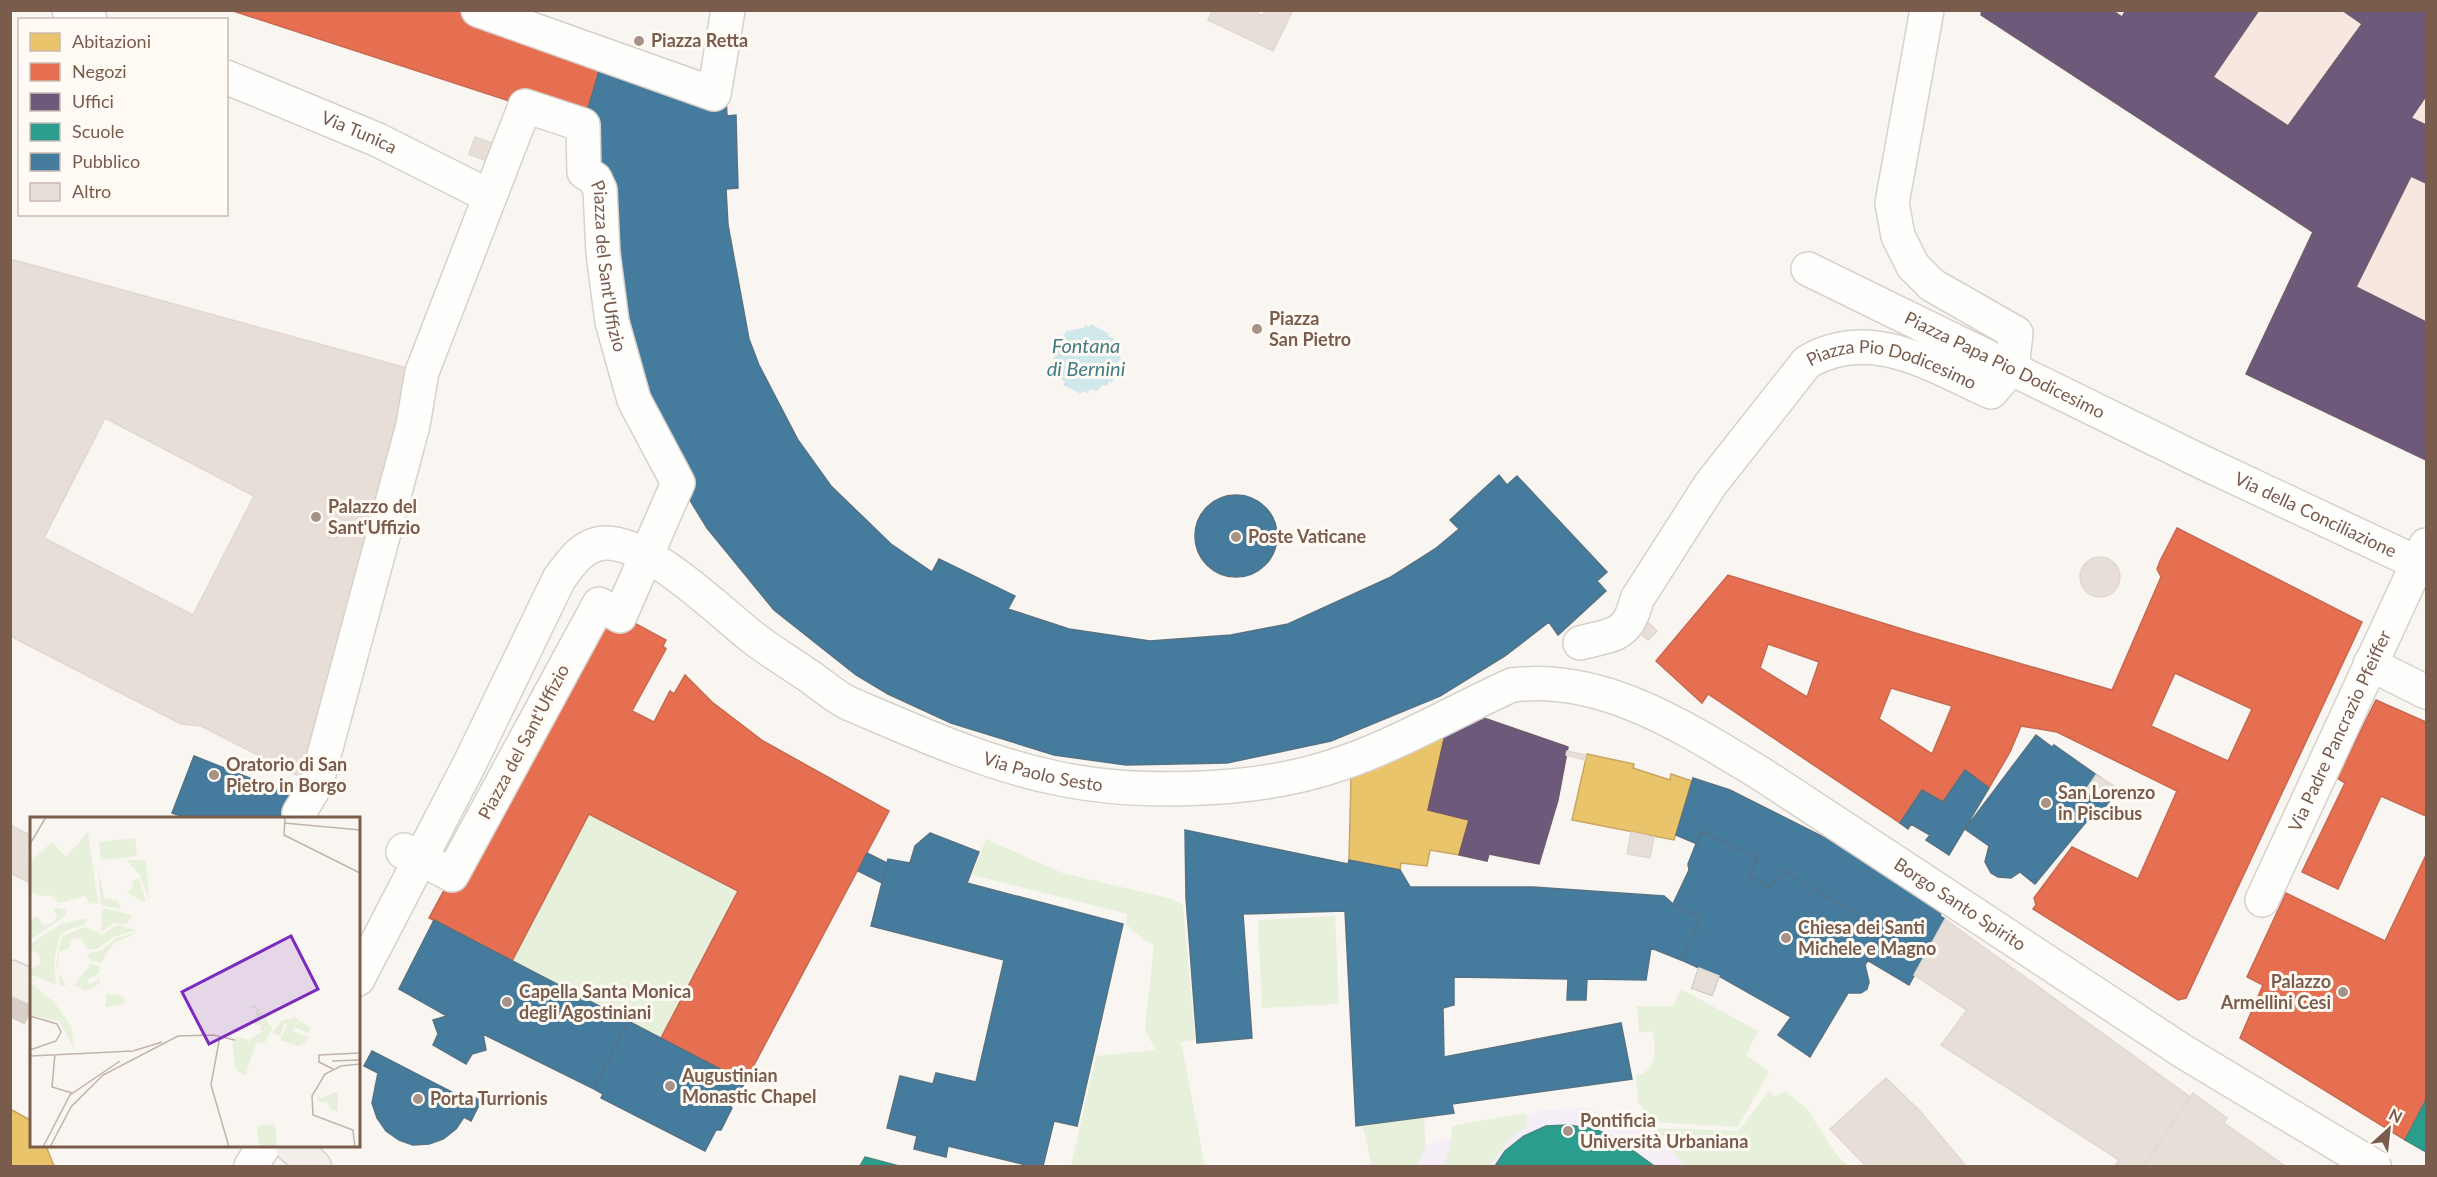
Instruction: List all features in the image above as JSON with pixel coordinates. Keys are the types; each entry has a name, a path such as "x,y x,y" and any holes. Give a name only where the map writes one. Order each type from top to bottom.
{"main road":[{"path":"10,977 30,986"},
{"path":"293,1147 314,1167"}],"street":[{"path":"69,10 86,18"},
{"path":"478,10 714,94 728,10"},
{"path":"1927,10 1892,203 1898,236 1913,266 1932,285 2016,333 2012,368"},
{"name":"Via Tunica","path":"228,77 378,140 489,196"},
{"name":"Piazza del Sant'Uffizio","path":"300,817 299,813 316,785 413,425 422,372 525,106 583,125 584,172 595,179 600,190 603,253 612,322 621,358 634,400 678,483 621,616 599,604 452,875 404,850 360,929"},
{"name":"Piazza Papa Pio Dodicesimo","path":"1808,269 2203,462"},
{"name":"Piazza Pio Dodicesimo","path":"1580,643 1615,634 1632,620 1637,599 1710,486 1807,362 1826,351 1849,346 1893,350 1991,392 2012,368"},
{"name":"Via della Conciliazione","path":"2203,462 2424,558"},
{"name":"Piazza del Sant'Uffizio","path":"360,975 421,859 559,579 571,562 584,550 597,544"},
{"name":"Via Paolo Sesto","path":"597,544 618,545 647,556 697,590 754,638 844,701 944,744 1059,779 1144,788 1207,787 1273,781 1324,769 1379,748 1512,685 1530,683"},
{"name":"Via Padre Pancrazio Pfeiffer","path":"2262,900 2370,664 2424,558"},
{"path":"2370,664 2427,692"},
{"name":"Borgo Santo Spirito","path":"1530,683 1572,685 1618,698 1646,709 1702,738 1763,775 2184,1052 2374,1167"},
{"path":"251,1167 263,1147"}],"shaded area":[{"path":"1982,10 2426,11 2426,460 2246,374 2312,231 1981,15"},
{"name":"Pontificia Università Urbaniana","path":"1583,1108 1707,1145 1727,1166 1360,1166 1543,1110"}],"green space":[{"path":"589,814 738,891 661,1038 512,961"},
{"path":"986,839 1062,873 1172,899 1183,905 1195,1040 1181,1042 1205,1166 1071,1166 1096,1056 1155,1050 1145,1028 1154,945 1143,939 1126,924 1127,914 972,875"},
{"path":"1335,916 1339,1004 1262,1008 1258,920"},
{"path":"1681,989 1758,1031 1746,1055 1769,1072 1738,1127 1652,1122 1638,1102 1636,1076 1652,1064 1654,1045 1652,1031 1639,1033 1637,1006 1673,1006"},
{"path":"1769,1091 1775,1097 1785,1091 1807,1109 1838,1157 1849,1166 1684,1166 1656,1128 1738,1131"},
{"path":"1525,1113 1528,1126 1512,1136 1489,1166 1444,1166 1451,1143 1452,1126"},
{"path":"1424,1117 1426,1147 1416,1166 1372,1166 1363,1126"}],"water":[{"name":"Fontana di Bernini","path":"1091,324 1114,339 1112,343 1118,349 1121,358 1118,363 1121,365 1112,383 1109,381 1107,386 1103,385 1097,391 1090,389 1088,393 1082,391 1081,394 1063,385 1065,382 1059,378 1053,360 1055,355 1052,353 1061,335 1064,336 1066,331 1084,328 1085,325 1090,327"}],"building: Abitazioni":[{"path":"1445,735 1428,810 1469,820 1459,855 1430,850 1427,866 1401,863 1400,870 1349,860 1351,778"},
{"path":"1587,754 1634,764 1633,768 1670,780 1671,774 1692,781 1674,840 1572,820"},
{"path":"10,1109 30,1120 30,1147 46,1147 54,1166 10,1166"}],"building: Negozi":[{"path":"230,10 467,10 603,58 583,125"},
{"path":"2177,528 2362,622 2186,998 2178,1000 2033,909 2036,905 2034,898 2072,847 2138,879 2177,791 2057,732 2021,726 2010,752 1989,788 1965,770 1943,802 1922,790 1900,823 1708,694 1702,703 1656,661 1728,575 1915,633 2112,690 2161,577 2157,569","holes":["1768,644 1819,662 1807,697 1760,668","2175,673 2252,709 2228,761 2151,726","1891,688 1952,706 1932,754 1879,719"]},
{"path":"599,604 666,640 663,646 666,649 632,711 654,722 670,691 674,694 685,675 712,702 763,741 889,811 745,1082 661,1038 738,891 589,814 512,961 429,918"},
{"path":"2376,700 2426,722 2426,816 2381,796 2338,889 2302,872 2345,783 2337,778"},
{"name":"Palazzo Armellini Cesi","path":"2426,855 2426,1100 2405,1140 2240,1038 2263,985 2247,977 2286,893 2385,941"}],"building: Uffici":[{"path":"1982,10 2112,10 2122,17 2126,10 2259,10 2213,77 2288,126 2362,24 2342,10 2426,10 2426,96 2411,118 2426,125 2426,183 2411,176 2356,287 2426,322 2426,460 2246,374 2313,232 1981,15"},
{"path":"1481,717 1568,747 1558,800 1539,864 1489,854 1487,861 1459,855 1469,820 1428,810 1445,735"}],"building: Scuole":[{"path":"2426,1100 2426,1152 2405,1140"},
{"path":"1568,1125 1595,1129 1617,1139 1654,1166 1495,1166 1505,1151 1524,1136 1546,1126"},
{"path":"865,1157 899,1166 860,1166"}],"building: Pubblico":[{"path":"603,58 726,97 727,116 736,115 738,188 726,189 728,225 749,339 759,365 798,440 831,486 891,544 932,572 939,559 1015,596 1008,609 1069,629 1150,641 1231,635 1288,624 1391,577 1435,549 1459,529 1450,520 1499,475 1507,485 1517,476 1607,572 1597,581 1606,591 1558,635 1549,622 1505,656 1440,696 1331,741 1227,763 1126,765 1054,755 951,723 888,694 856,675 774,610 707,528 661,453 602,229 583,125"},
{"name":"Poste Vaticane","path":"1236,495 1252,498 1265,507 1274,520 1277,536 1274,552 1265,565 1252,574 1236,577 1220,574 1207,565 1198,552 1195,536 1198,520 1207,507 1220,498"},
{"name":"San Lorenzo in Piscibus","path":"2036,735 2118,790 2096,819 2091,816 2035,884 2020,872 2011,878 1998,877 1991,873 1985,862 1989,846 1965,829"},
{"name":"Oratorio di San Pietro in Borgo","path":"194,756 290,794 289,802 300,817 184,817 172,813"},
{"path":"1965,770 1989,788 1949,855 1926,840 1930,835 1911,824 1908,829 1900,823 1922,790 1943,802"},
{"path":"1693,778 1730,790 1853,852 1944,907 1940,916 1945,919 1909,985 1867,960 1885,931 1782,870 1771,888 1749,875 1759,858 1701,831 1697,844 1676,835"},
{"path":"1185,830 1348,864 1349,860 1400,870 1410,887 1533,887 1664,896 1673,904 1701,918 1681,960 1651,948 1646,980 1587,979 1586,1000 1567,1000 1568,979 1454,977 1454,1005 1443,1008 1444,1057 1621,1023 1632,1079 1452,1104 1454,1113 1356,1126 1345,911 1243,914 1252,1038 1197,1043 1186,898"},
{"name":"Chiesa dei Santi Michele e Magno","path":"1701,831 1759,858 1749,875 1771,888 1782,870 1885,931 1865,965 1869,982 1867,989 1861,993 1848,993 1810,1057 1778,1035 1791,1017 1719,976 1712,995 1692,988 1699,968 1681,960 1701,918 1673,904 1689,870 1688,864"},
{"path":"930,833 979,852 967,883 1123,924 1077,1126 1054,1121 1043,1166 1030,1166 948,1146 946,1157 914,1149 917,1136 887,1128 900,1076 933,1084 936,1073 976,1082 1004,960 871,926 888,859 910,863 915,846"},
{"path":"867,853 887,863 882,883 858,871"},
{"name":"Capella Santa Monica degli Agostiniani","path":"434,920 628,1021 594,1089 483,1034 486,1050 472,1054 466,1064 433,1045 438,1034 433,1020 447,1016 399,989"},
{"name":"Augustinian Monastic Chapel","path":"628,1021 745,1082 738,1096 734,1094 729,1105 732,1108 721,1130 716,1130 705,1151 601,1098 603,1094 594,1089"},
{"name":"Porta Turrionis","path":"372,1051 471,1102 474,1097 481,1101 471,1121 464,1117 456,1129 443,1139 429,1144 413,1145 399,1140 386,1131 377,1118 372,1103 378,1073 364,1066"}],"building: Altro":[{"path":"1213,10 1293,10 1273,51 1208,20"},
{"path":"1251,10 1265,10 1263,16"},
{"path":"475,137 495,144 489,162 469,154"},
{"name":"Palazzo del Sant'Uffizio","path":"10,259 422,372 316,785 201,726 181,724 10,636","holes":["105,418 254,496 193,615 44,538"]},
{"path":"2100,557 2114,563 2120,577 2114,591 2100,597 2086,591 2080,577 2086,563"},
{"path":"1649,623 1657,631 1648,640 1640,633"},
{"path":"1567,751 1586,755 1585,760 1566,755"},
{"path":"2096,775 2114,786 2102,802 2085,791"},
{"path":"10,825 30,835 30,883 10,873"},
{"path":"1631,832 1654,837 1650,858 1627,854"},
{"path":"1945,919 2190,1097 2144,1166 2115,1166 2119,1160 1941,1045 1967,1010 1914,975"},
{"path":"1699,968 1719,976 1712,995 1692,988"},
{"path":"1886,1078 1919,1110 1966,1166 1866,1166 1830,1129"},
{"path":"2193,1093 2227,1118 2224,1123 2285,1166 2144,1166"}],"tunnel":[{"path":"10,999 30,1009"}],"place":[{"name":"Piazza Retta","path":"639,41"},
{"name":"Piazza San Pietro","path":"1257,329"},
{"name":"Palazzo del Sant'Uffizio","path":"316,517"},
{"name":"Poste Vaticane","path":"1236,537"},
{"name":"Oratorio di San Pietro in Borgo","path":"214,775"},
{"name":"San Lorenzo in Piscibus","path":"2046,803"},
{"name":"Chiesa dei Santi Michele e Magno","path":"1786,938"},
{"name":"Palazzo Armellini Cesi","path":"2343,992"},
{"name":"Capella Santa Monica degli Agostiniani","path":"507,1002"},
{"name":"Augustinian Monastic Chapel","path":"670,1086"},
{"name":"Porta Turrionis","path":"418,1099"},
{"name":"Pontificia Università Urbaniana","path":"1568,1131"}]}
